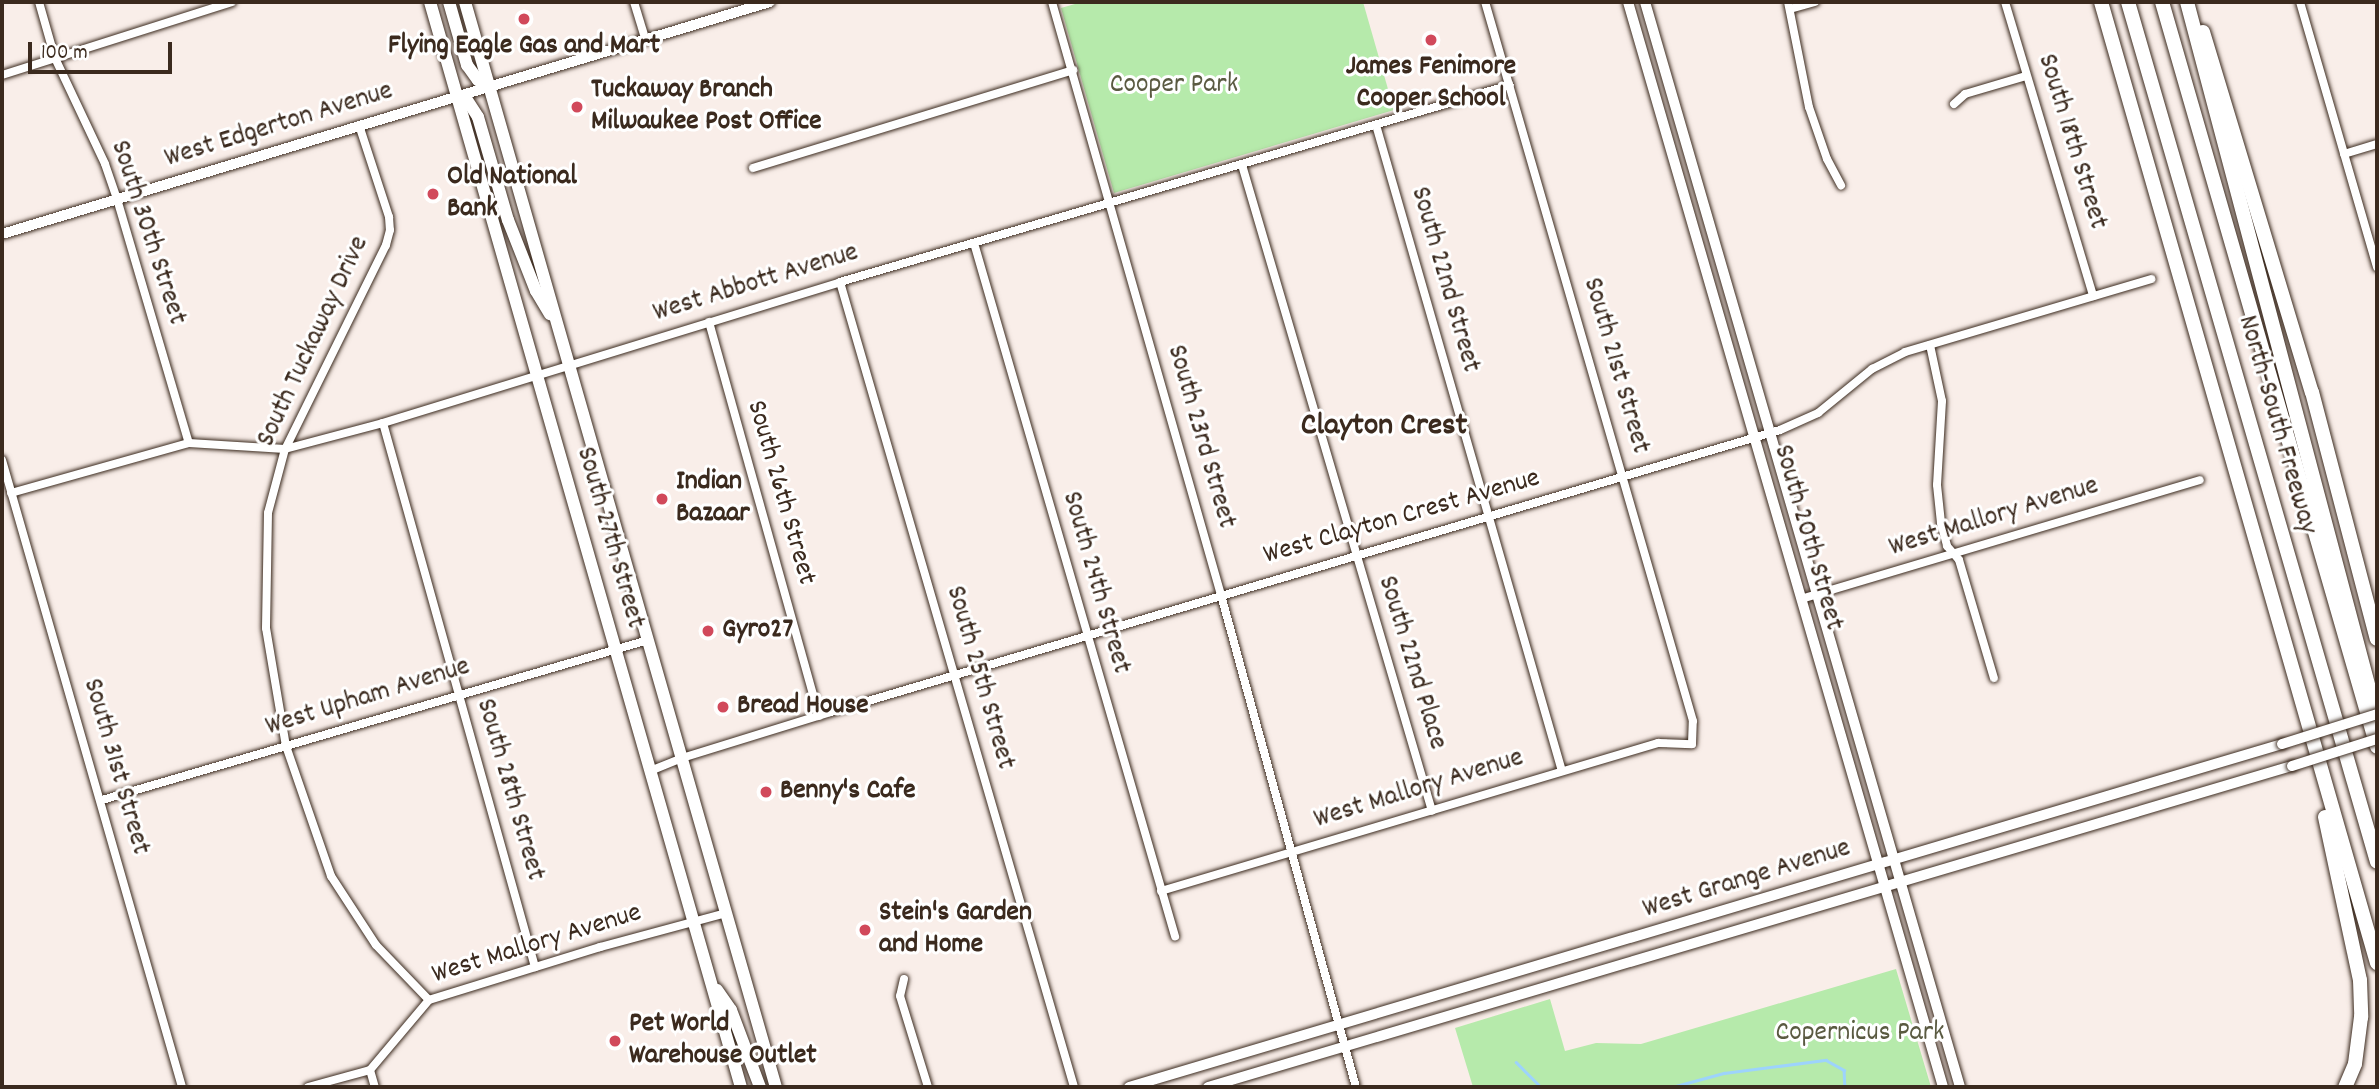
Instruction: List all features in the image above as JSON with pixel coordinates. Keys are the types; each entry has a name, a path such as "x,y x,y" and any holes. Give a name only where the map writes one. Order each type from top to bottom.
{"highway":[{"path":"2101,2 2291,673 2377,963"},
{"name":"North-South Freeway","path":"2128,2 2377,862"},
{"name":"North-South Freeway","path":"2162,2 2377,747"},
{"path":"2187,2 2377,716"},
{"path":"2192,2 2246,165 2308,378 2377,639"},
{"path":"2291,673 2351,929 2360,981 2361,1017 2355,1064 2345,1087"}],"main road":[{"name":"South 27th Street","path":"430,2 741,1087"},
{"path":"449,2 467,65 478,80 489,85"},
{"name":"South 27th Street","path":"465,2 776,1087"},
{"path":"457,95 467,100 478,117 508,220 536,291 556,323"},
{"path":"711,981 731,1010 760,1087"}],"street":[{"name":"South 30th Street","path":"39,2 55,58 105,164 117,199 189,443"},
{"path":"2,75 232,2"},
{"path":"634,2 645,39"},
{"name":"West Edgerton Avenue","path":"2,234 770,2"},
{"name":"South 23rd Street","path":"1052,2 1221,595 1356,1087"},
{"name":"South 21st Street","path":"1485,2 1693,721 1692,744"},
{"name":"South 20th Street","path":"1628,2 1944,1087"},
{"name":"South 20th Street","path":"1645,2 1960,1087"},
{"path":"1815,2 1789,6 1809,107 1826,159 1841,185"},
{"name":"South 18th Street","path":"2006,2 2093,296"},
{"path":"2300,2 2377,267"},
{"path":"753,169 1073,70"},
{"path":"1954,104 1965,94 2026,76"},
{"name":"West Abbott Avenue","path":"11,493 189,443 285,449 383,423 840,282 1510,85"},
{"name":"South Tuckaway Drive","path":"359,125 389,217 388,237 285,449 268,513 266,628 286,746 331,876 376,945 429,1000"},
{"name":"South 22nd Street","path":"1376,125 1562,771"},
{"path":"2344,154 2377,144"},
{"name":"South 22nd Place","path":"1242,165 1432,811"},
{"name":"South 24th Street","path":"974,243 1175,936"},
{"name":"West Clayton Crest Avenue","path":"650,771 682,758 819,716 1755,438 1818,413 1889,360 1930,345 2151,279"},
{"name":"South 25th Street","path":"840,282 1074,1087"},
{"name":"South 26th Street","path":"709,322 819,716"},
{"path":"1930,345 1942,401 1938,504 1947,546 1959,560 1994,678"},
{"name":"South 28th Street","path":"383,423 535,967"},
{"name":"South 31st Street","path":"2,460 102,800 182,1087"},
{"name":"West Mallory Avenue","path":"1801,599 2200,480"},
{"name":"West Upham Avenue","path":"102,800 648,640"},
{"name":"West Grange Avenue","path":"1129,1087 2377,716"},
{"name":"West Grange Avenue","path":"1208,1087 2377,739"},
{"name":"West Mallory Avenue","path":"1161,891 1658,743 1692,744"},
{"path":"2200,768 2206,791"},
{"path":"1958,840 1964,863"},
{"path":"1821,881 1827,903"},
{"name":"West Mallory Avenue","path":"370,1070 429,1000 726,913"},
{"path":"1611,944 1617,965"},
{"path":"904,979 900,996 928,1087"},
{"path":"1395,1008 1401,1029"},
{"path":"1276,1044 1281,1065"},
{"path":"308,1087 370,1070 375,1087"}],"green space":[{"name":"Cooper Park","path":"1082,2 1363,2 1394,110 1114,193 1061,8"},
{"name":"Copernicus Park","path":"1896,969 1931,1087 1473,1087 1455,1028 1550,999 1565,1051 1596,1043 1641,1044"}],"waterway":[{"path":"1672,1087 1724,1073 1826,1060 1844,1070 1845,1087"},
{"path":"1516,1062 1541,1087"}],"place":[{"name":"Flying Eagle Gas and Mart","path":"524,19"},
{"name":"James Fenimore Cooper School","path":"1431,40"},
{"name":"Tuckaway Branch Milwaukee Post Office","path":"577,107"},
{"name":"Old National Bank","path":"433,194"},
{"name":"Indian Bazaar","path":"662,499"},
{"name":"Gyro27","path":"708,631"},
{"name":"Bread House","path":"723,707"},
{"name":"Benny's Cafe","path":"766,792"},
{"name":"Stein's Garden and Home","path":"865,930"},
{"name":"Pet World Warehouse Outlet","path":"615,1041"}],"district":[{"name":"Clayton Crest","path":"1384,427"}]}
